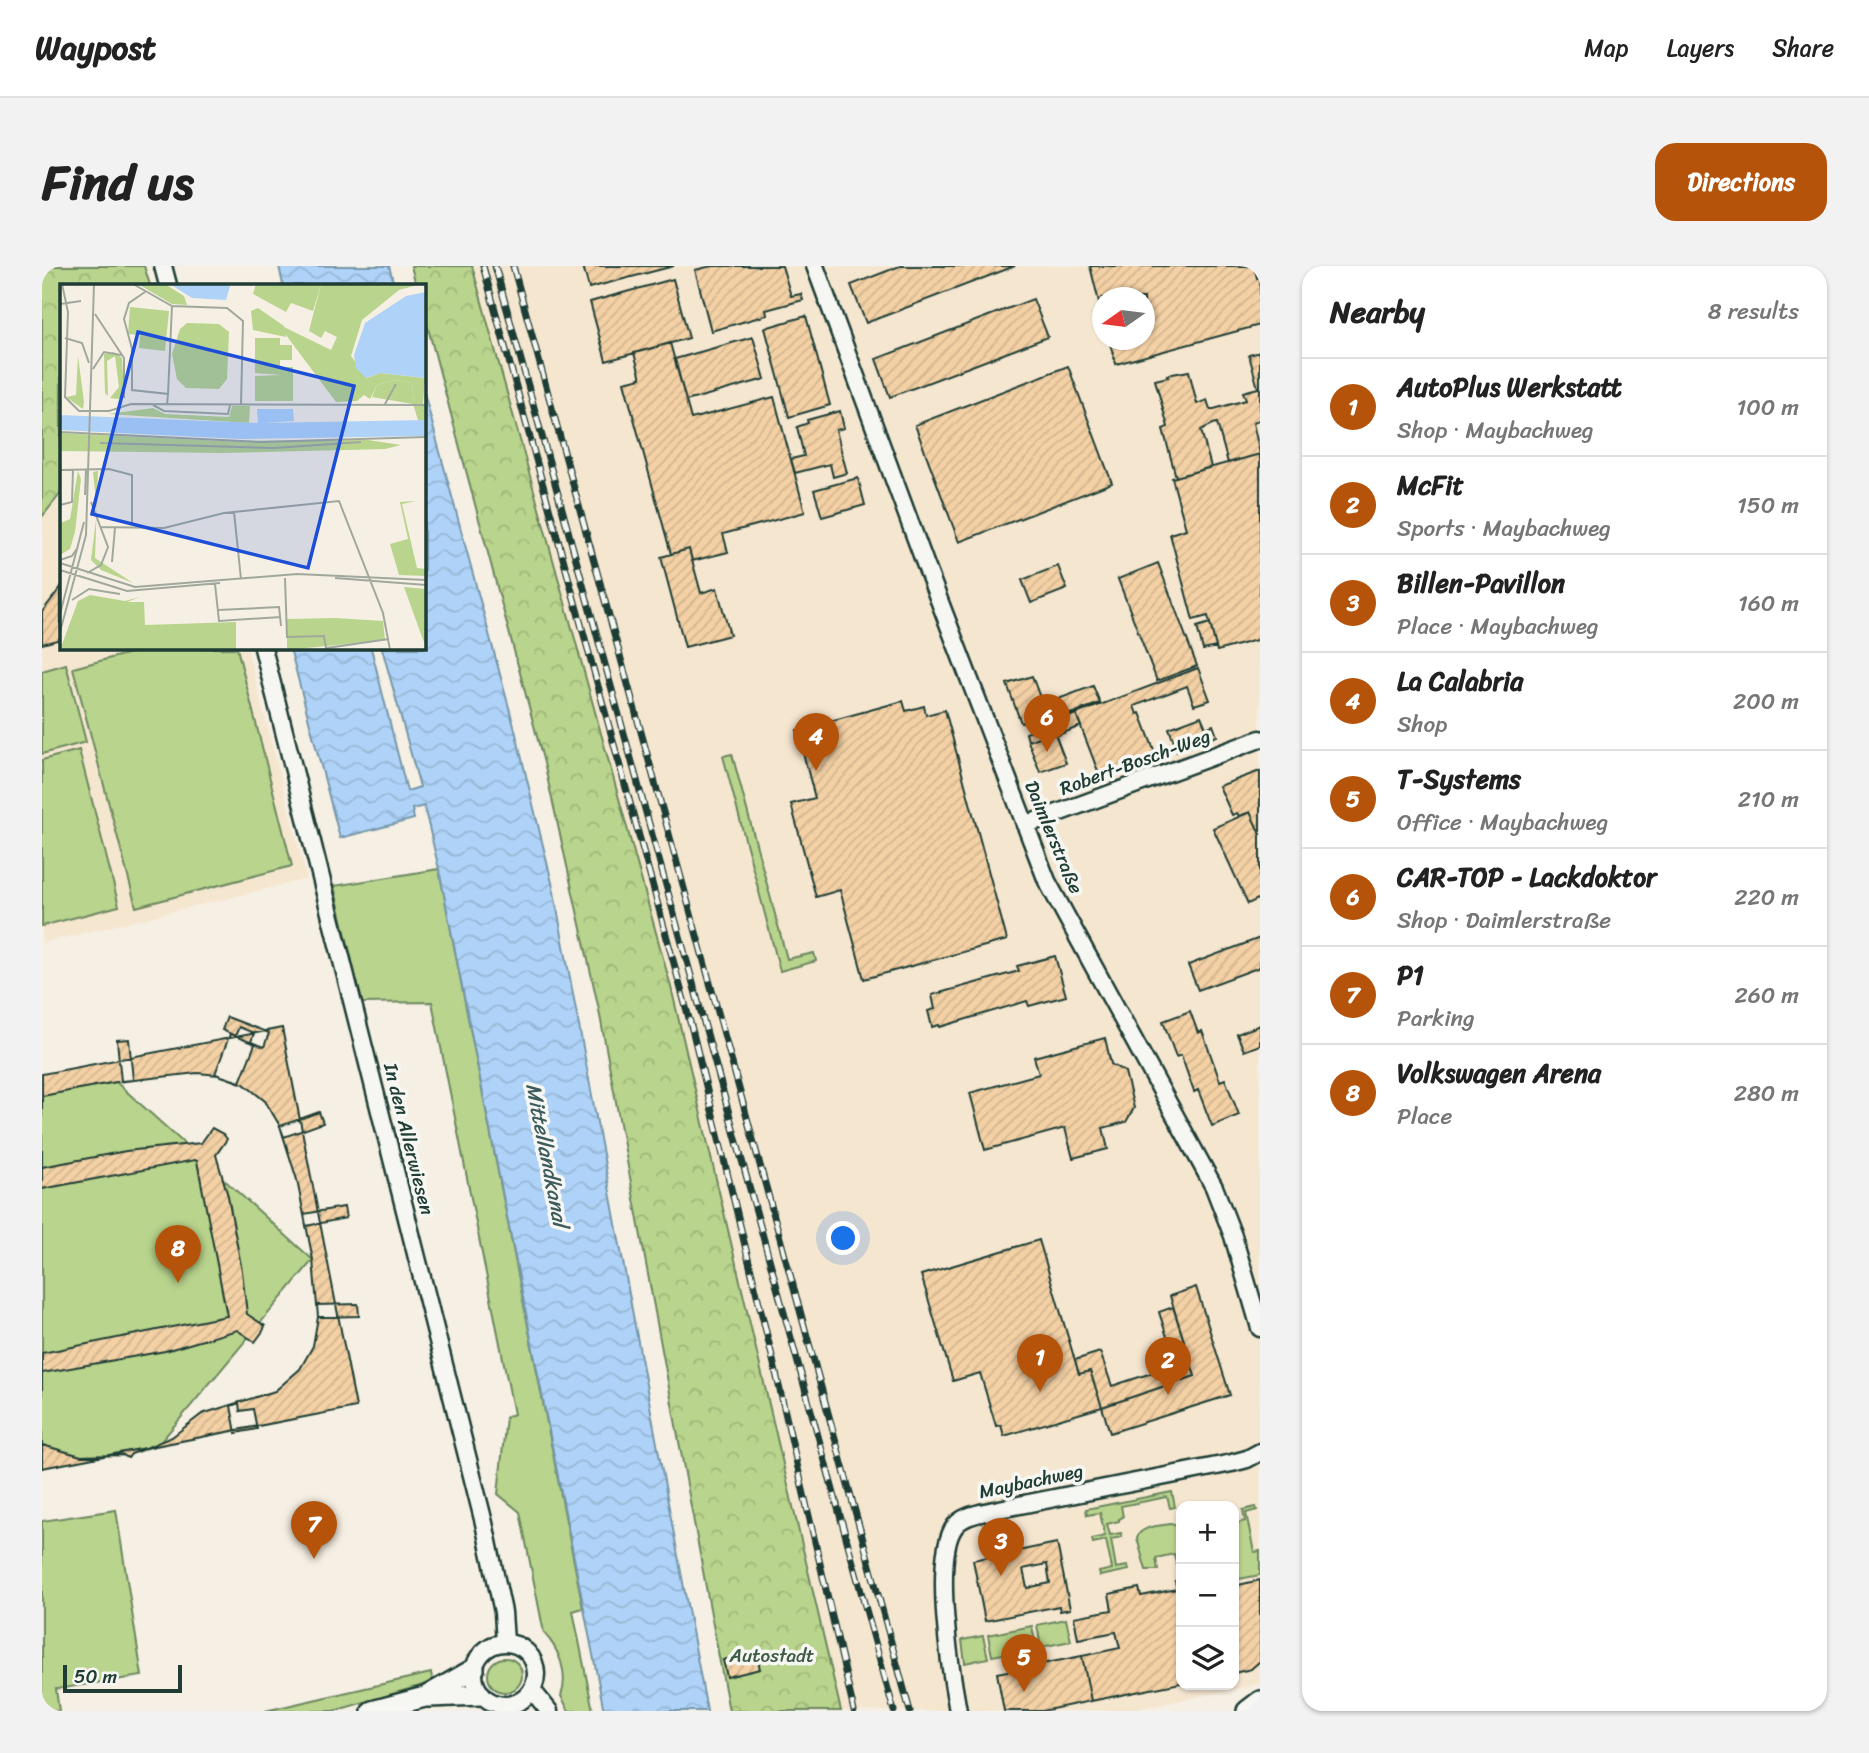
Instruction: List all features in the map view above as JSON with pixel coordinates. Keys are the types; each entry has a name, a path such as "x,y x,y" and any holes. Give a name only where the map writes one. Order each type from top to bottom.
{"main road":[{"path":"425,1697 474,1669"},
{"path":"372,1711 425,1697 481,1695"},
{"path":"1247,1711 1260,1701"}],"street":[{"path":"163,266 168,284"},
{"name":"Daimlerstraße","path":"815,266 1025,825 1052,890 1214,1187 1233,1236 1260,1328"},
{"name":"In den Allerwiesen","path":"263,649 494,1563 503,1612 505,1642"},
{"name":"Robert-Bosch-Weg","path":"1025,825 1260,739"},
{"name":"Maybachweg","path":"958,1711 946,1645 944,1601 947,1544 954,1526 963,1519 994,1510 1232,1463 1260,1452"},
{"path":"505,1642 520,1647 531,1657 536,1673 532,1690 519,1702 507,1705 495,1704 481,1695 475,1685 474,1669 484,1651 494,1644 505,1642"},
{"path":"532,1690 549,1711"}],"shaded area":[{"path":"472,266 1260,266 1260,1684 1239,1688 1239,1501 1176,1501 1176,1690 1231,1690 1128,1711 841,1711 671,987"},
{"path":"60,494 60,649 247,649 307,879 42,943 42,517"}],"green space":[{"path":"42,266 144,266 150,284 60,284 60,494 42,517"},
{"name":"Autostadt","path":"411,266 472,266 671,987 841,1711 729,1711 598,1005 544,763 425,317 425,284 416,284"},
{"path":"145,649 237,649 292,866 136,907 73,668"},
{"path":"66,664 86,742 42,754 42,671"},
{"path":"79,750 119,906 42,926 42,760"},
{"path":"732,754 787,959 814,953 816,961 780,971 723,756"},
{"path":"439,869 583,1608 573,1611 593,1711 569,1711 561,1696 564,1679 561,1662 544,1633 520,1512 498,1494 506,1417 514,1414 432,1002 362,1003 334,886"},
{"path":"116,1082 313,1260 159,1444 131,1454 128,1458 123,1455 81,1456 42,1445 42,1096"},
{"path":"1172,1492 1175,1507 1170,1508 1167,1497 1121,1506 1123,1517 1107,1524 1110,1535 1121,1533 1122,1537 1111,1539 1116,1568 1128,1566 1129,1570 1100,1576 1099,1572 1112,1569 1106,1540 1093,1543 1092,1539 1105,1536 1100,1513 1087,1515 1086,1509"},
{"path":"1256,1507 1257,1510 1246,1513 1254,1552 1260,1551 1260,1575 1239,1579 1239,1523 1245,1521 1243,1510"},
{"path":"116,1510 142,1676 56,1689 59,1711 42,1711 42,1521"},
{"path":"1170,1524 1176,1526 1176,1562 1174,1554 1156,1558 1158,1570 1146,1570 1137,1538 1142,1531"},
{"path":"1066,1619 1071,1641 1041,1647 1037,1625"},
{"path":"1032,1626 1036,1648 992,1656 988,1635"},
{"path":"983,1636 988,1658 965,1663 962,1640"},
{"path":"505,1658 517,1663 522,1675 517,1687 505,1692 493,1687 488,1675 493,1663"},
{"path":"431,1673 433,1682 334,1711 265,1711"}],"water":[{"path":"279,266 389,266 394,284 283,284"},
{"name":"Mittellandkanal","path":"425,397 515,730 553,887 707,1711 604,1711 439,869 424,806 412,809 414,819 340,838 290,649 371,649 407,791 420,787 382,649 425,649"}],"building":[{"path":"583,266 674,266 589,288"},
{"path":"712,266 782,266 791,296 801,294 803,300 766,310 767,315 711,331 695,270"},
{"path":"900,266 1015,266 866,323 851,285"},
{"path":"1090,266 1254,266 1257,278 1260,277 1260,325 1116,364 1112,350 1155,350 1155,287 1095,287"},
{"path":"673,279 689,338 606,361 590,302"},
{"path":"1033,299 1048,337 890,397 876,359"},
{"path":"806,316 830,405 789,417 765,328"},
{"path":"753,337 765,379 686,401 675,359"},
{"path":"670,343 691,419 774,397 805,512 723,534 728,552 692,561 689,549 671,554 624,382 641,378 634,353"},
{"path":"1260,352 1260,419 1253,423 1260,454 1228,463 1217,423 1213,424 1201,430 1211,467 1176,477 1163,429 1168,427 1155,380 1189,371 1197,404 1207,400 1210,409 1214,409 1246,400 1243,392 1258,388 1249,355"},
{"path":"1068,366 1112,483 959,542 915,425"},
{"path":"840,411 844,428 836,430 847,473 833,477 830,464 795,473 791,459 804,456 797,427 808,423 807,420"},
{"path":"1260,454 1260,639 1217,651 1208,616 1193,620 1170,534 1186,529 1172,478"},
{"path":"858,478 865,505 822,517 814,490"},
{"path":"689,549 701,593 717,588 730,635 685,647 661,557"},
{"path":"1158,563 1197,666 1157,681 1118,579"},
{"path":"1058,566 1067,589 1031,603 1022,580"},
{"path":"60,588 60,639 42,644 42,612"},
{"path":"1210,623 1216,647 1203,650 1197,627"},
{"path":"1198,668 1210,700 1194,705 1187,686 1134,706 1137,714 1140,713 1157,758 1101,779 1076,714"},
{"path":"1032,676 1046,714 1021,723 1007,684"},
{"path":"1093,686 1100,703 1057,719 1050,702"},
{"path":"903,701 906,711 924,706 926,715 945,710 1007,940 864,979 840,890 816,897 791,804 815,798 797,730"},
{"path":"1076,714 1081,726 1056,736 1054,731 1028,741 1026,733"},
{"path":"1201,716 1206,728 1213,725 1217,736 1177,751 1169,728"},
{"path":"1054,731 1066,763 1040,772 1028,741"},
{"path":"1260,771 1260,834 1250,812 1239,816 1237,813 1232,815 1219,786"},
{"path":"1250,812 1260,834 1260,898 1248,904 1213,828"},
{"path":"1260,938 1260,967 1198,990 1188,965"},
{"path":"1055,956 1066,996 1029,1006 1027,1001 940,1027 932,1027 928,1011 935,1009 932,995 1019,971 1017,966"},
{"path":"1190,1011 1198,1033 1202,1031 1220,1081 1225,1079 1239,1115 1212,1126 1198,1090 1194,1092 1181,1055 1176,1057 1163,1021"},
{"path":"227,1017 269,1033 264,1047 251,1042 254,1033 239,1027 235,1036 222,1030"},
{"path":"1260,1025 1260,1045 1244,1051 1237,1034"},
{"path":"282,1028 356,1407 42,1468 42,1353 227,1316 197,1161 42,1189 42,1074"},
{"path":"230,1034 255,1044 240,1082 215,1074"},
{"path":"1105,1038 1111,1064 1125,1072 1134,1108 1126,1122 1103,1128 1108,1149 1073,1158 1065,1128 985,1150 970,1093 1039,1074 1034,1057"},
{"path":"129,1039 133,1080 121,1081 117,1040"},
{"path":"197,1073 219,1075 244,1084 265,1101 280,1126 297,1180 313,1260 318,1317 313,1346 300,1369 275,1391 202,1414 172,1437 131,1454 128,1458 123,1455 81,1456 42,1445 42,1373 165,1351 237,1330 255,1342 263,1331 265,1326 247,1314 228,1196 216,1155 227,1139 223,1134 212,1128 201,1143 126,1151 42,1167 42,1096 116,1082"},
{"path":"319,1112 323,1123 284,1137 280,1126"},
{"path":"344,1207 346,1218 306,1226 304,1214"},
{"path":"1039,1240 1079,1374 1090,1371 1102,1407 1004,1436 1001,1425 996,1426 980,1373 953,1381 921,1275"},
{"path":"1196,1287 1230,1395 1110,1433 1102,1407 1195,1376 1170,1296"},
{"path":"358,1304 359,1316 318,1317 317,1305"},
{"path":"1173,1307 1195,1376 1102,1407 1090,1371 1079,1374 1075,1360 1100,1352 1112,1386 1176,1365 1159,1312"},
{"path":"239,1403 240,1411 253,1409 257,1429 236,1433 231,1406"},
{"path":"1057,1543 1070,1609 1060,1611 1059,1606 985,1621 973,1560","holes":["1047,1564 1050,1583 1027,1588 1023,1569"]},
{"path":"1260,1580 1260,1661 1251,1669 1239,1672 1239,1627 1239,1585"},
{"path":"1139,1588 1141,1596 1176,1589 1176,1684 1091,1701 1082,1656 1120,1648 1116,1632 1078,1639 1074,1617 1112,1610 1109,1594"},
{"path":"756,1652 760,1669 727,1677 723,1660"},
{"path":"1082,1656 1091,1701 1042,1711 1004,1711 997,1673"}],"railway":[{"path":"483,266 693,1033 773,1360 854,1711"},
{"path":"495,266 894,1711"},
{"path":"513,266 910,1711"}],"place":[{"name":"CAR-TOP - Lackdoktor","path":"1047,752"},
{"name":"La Calabria","path":"816,771"},
{"name":"Volkswagen Arena","path":"178,1283"},
{"name":"AutoPlus Werkstatt","path":"1040,1392"},
{"name":"McFit","path":"1168,1395"},
{"name":"P1","path":"314,1559"},
{"name":"Billen-Pavillon","path":"1001,1576"},
{"name":"T-Systems","path":"1024,1692"}]}
